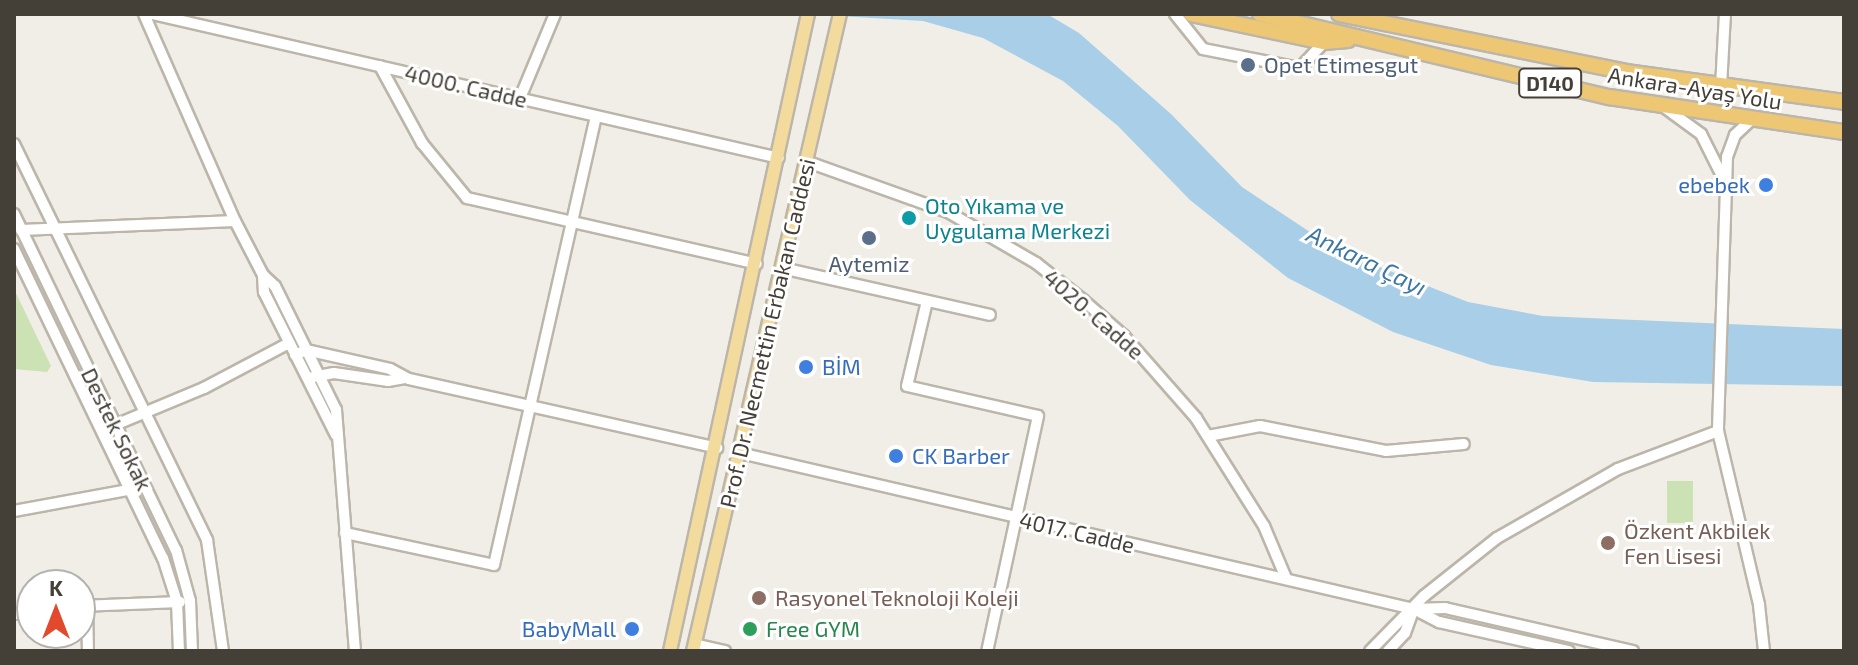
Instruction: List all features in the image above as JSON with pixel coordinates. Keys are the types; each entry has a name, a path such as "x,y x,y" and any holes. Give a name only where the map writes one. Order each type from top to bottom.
{"highway":[{"path":"1191,14 1324,42 1363,39"},
{"name":"Ankara-Ayaş Yolu","path":"1260,14 1663,106 1844,132"},
{"name":"Ankara-Ayaş Yolu","path":"1346,15 1721,87 1844,102"}],"main road":[{"name":"Prof. Dr. Necmettin Erbakan Caddesi","path":"670,651 757,264 807,32 808,14"},
{"name":"Prof. Dr. Necmettin Erbakan Caddesi","path":"694,648 840,14"}],"street":[{"path":"144,14 235,221 263,275 275,286 336,410 355,651"},
{"name":"4000. Cadde","path":"152,14 779,158"},
{"path":"520,98 555,14"},
{"path":"1175,14 1203,49 1300,68 1324,42"},
{"path":"1721,87 1725,14"},
{"path":"380,66 422,143 458,192 480,203 757,264"},
{"path":"1663,106 1701,134 1725,188"},
{"path":"345,533 494,565 596,116"},
{"path":"1751,120 1730,146 1725,188 1718,431 1759,605 1764,651"},
{"path":"14,144 207,540 223,651"},
{"name":"4020. Cadde","path":"805,161 948,212 1036,263 1124,336 1208,436 1264,526 1286,578"},
{"name":"Destek Sokak","path":"14,214 176,550 190,602 192,651"},
{"path":"21,230 235,221"},
{"name":"Destek Sokak","path":"14,249 127,490 163,558 177,602 179,651"},
{"path":"782,268 990,315"},
{"path":"263,275 264,292 337,436"},
{"path":"927,301 907,386 1038,416 987,651"},
{"path":"115,425 289,343"},
{"path":"295,355 306,350 390,369 405,378"},
{"path":"307,380 318,375 405,378 717,448"},
{"path":"1208,436 1260,426 1386,451 1464,444"},
{"path":"1370,651 1465,561 1541,511 1648,455 1718,431"},
{"name":"4017. Cadde","path":"740,453 1286,578 1414,609 1439,622 1569,651"},
{"path":"14,511 127,490"},
{"path":"96,605 190,602"},
{"name":"4017. Cadde","path":"1414,609 1445,608 1633,651"},
{"path":"1388,651 1405,633 1414,609"},
{"path":"694,648 725,651"}],"green space":[{"path":"14,289 51,366 47,372 14,369"},
{"path":"1667,481 1693,481 1693,523 1667,523"}],"water":[{"path":"805,14 1047,14 1079,33 1171,114 1242,187 1337,250 1468,302 1543,316 1844,329 1844,386 1593,382 1491,365 1393,332 1288,278 1190,200 1118,126 1063,81 983,38 923,21"}],"place":[{"name":"Opet Etimesgut","path":"1248,65"},
{"name":"ebebek","path":"1766,185"},
{"name":"Oto Yıkama ve Uygulama Merkezi","path":"909,218"},
{"name":"Aytemiz","path":"869,238"},
{"name":"BİM","path":"806,367"},
{"name":"CK Barber","path":"896,456"},
{"name":"Özkent Akbilek Fen Lisesi","path":"1608,543"},
{"name":"Rasyonel Teknoloji Koleji","path":"759,598"},
{"name":"BabyMall","path":"632,629"},
{"name":"Free GYM","path":"750,629"}],"water label":[{"name":"Ankara Çayı","path":"1367,260"}]}
